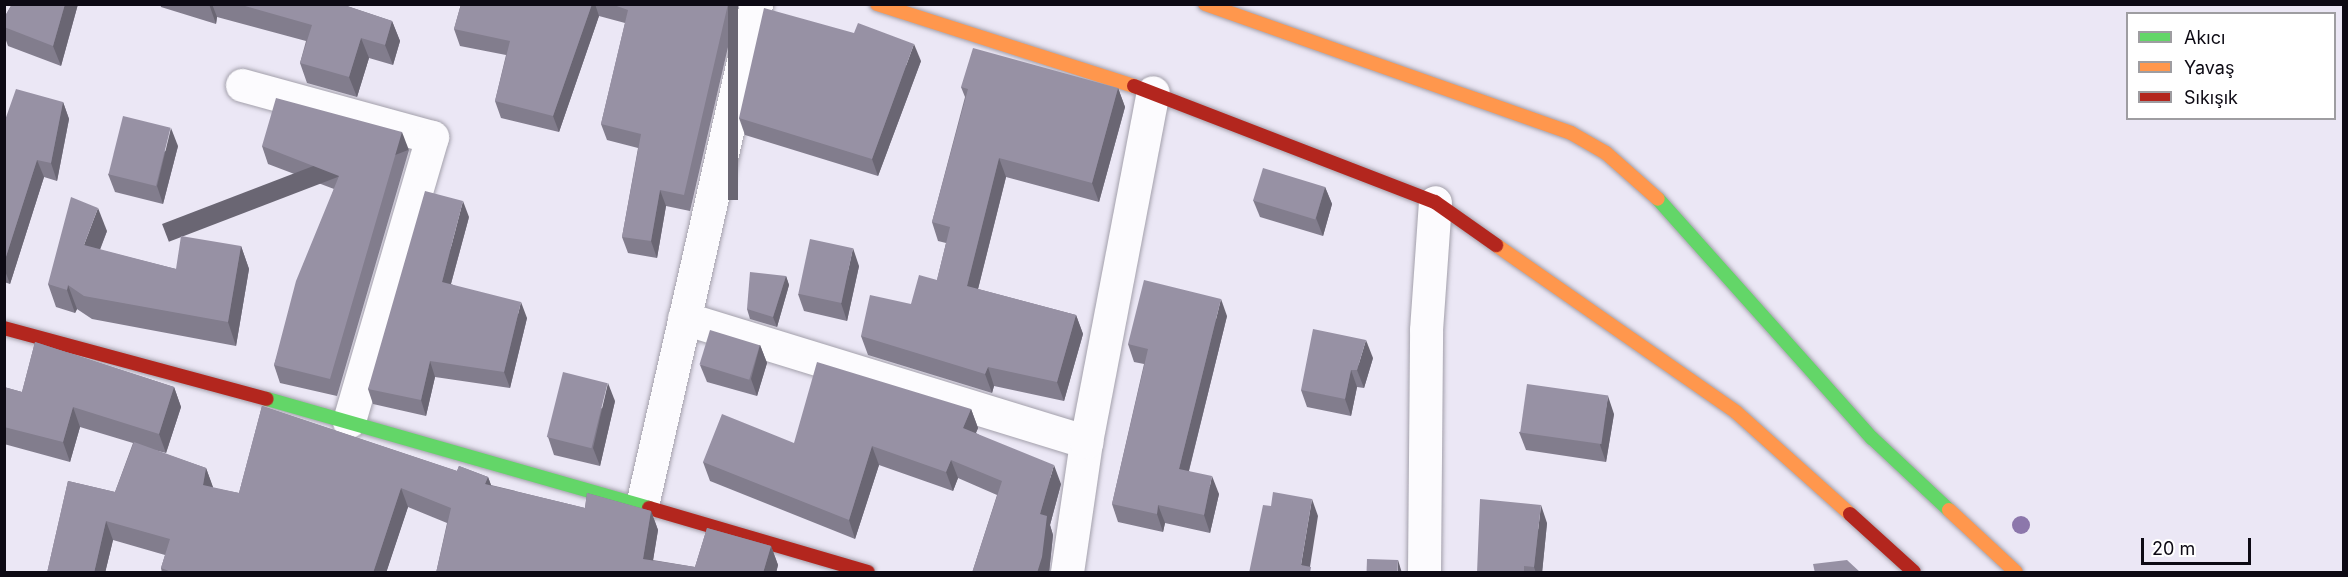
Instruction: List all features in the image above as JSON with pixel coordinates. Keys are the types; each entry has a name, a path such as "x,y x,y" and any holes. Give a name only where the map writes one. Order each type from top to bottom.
{"street":[{"path":"642,505 756,4"},
{"path":"877,4 1153,92 1435,202 1736,412 1914,573"},
{"path":"1204,4 1571,133 1606,153 1641,180 1872,438 2016,573"},
{"path":"242,85 432,137 349,421"},
{"path":"1067,573 1086,442 1153,92"},
{"path":"1424,573 1426,330 1435,202"},
{"path":"684,318 1086,442"},
{"path":"4,328 349,421 868,573"}],"building":[{"path":"12,4 65,4 53,46 4,27 4,18"},
{"path":"238,4 341,4 392,21 385,45 361,38 349,77 300,63 312,25"},
{"path":"461,4 592,4 553,116 495,101 510,41 454,29"},
{"path":"611,4 728,4 684,195 660,190 651,241 622,237 641,134 601,124 628,10"},
{"path":"764,8 854,33 858,23 914,44 872,159 739,118"},
{"path":"973,48 1118,88 1092,183 999,158 967,286 1076,315 1057,382 988,367 985,374 861,336 870,295 911,304 919,275 937,280 950,227 932,222 968,89 961,87"},
{"path":"16,89 63,102 51,163 37,160 4,263 4,123"},
{"path":"276,98 402,132 330,379 274,365 296,281 339,176 262,146"},
{"path":"123,116 171,128 156,186 108,174"},
{"path":"1263,168 1325,187 1315,220 1253,201"},
{"path":"425,191 463,201 442,282 521,302 504,372 430,361 421,400 368,389"},
{"path":"71,197 98,208 84,245 176,269 181,236 241,246 228,322 84,296 68,285 67,290 48,284"},
{"path":"810,239 853,248 841,303 798,294"},
{"path":"750,272 786,276 773,317 747,309"},
{"path":"1144,280 1221,299 1179,469 1212,476 1204,515 1158,505 1157,514 1112,504 1148,349 1128,344"},
{"path":"1313,329 1366,340 1357,370 1351,370 1345,399 1301,390"},
{"path":"710,330 760,345 749,380 699,364"},
{"path":"35,342 174,387 159,434 73,407 63,442 4,427 4,387 22,392"},
{"path":"817,362 971,409 963,428 1054,465 1040,514 1047,516 1042,557 1037,573 972,573 1002,481 951,460 946,472 872,446 849,520 703,462 722,414 794,443"},
{"path":"563,372 608,383 591,448 547,437"},
{"path":"1527,384 1608,395 1601,444 1520,433"},
{"path":"262,406 457,471 459,466 488,477 485,484 585,508 587,493 651,511 643,559 695,567 707,528 771,546 763,573 436,573 451,508 401,488 373,573 174,573 161,568 170,539 106,521 94,573 47,573 68,481 115,492 134,442 206,468 203,485 239,493"},
{"path":"1273,492 1312,499 1301,565 1311,567 1310,573 1249,573 1263,505 1271,506"},
{"path":"1480,499 1541,505 1534,567 1524,566 1524,573 1477,573"},
{"path":"1367,559 1398,560 1398,572 1367,572"},
{"path":"1847,560 1861,573 1815,573 1813,564"}],"traffic: fast":[{"path":"1658,199 1872,438 1949,510"},
{"path":"267,399 649,508"}],"traffic: slow":[{"path":"877,4 1134,86"},
{"path":"1205,4 1571,133 1606,153 1658,199"},
{"path":"1496,245 1736,412 1850,514"},
{"path":"1949,510 2016,572"}],"traffic: jam":[{"path":"1134,86 1435,202 1496,245"},
{"path":"4,328 267,399"},
{"path":"649,508 868,572"},
{"path":"1850,514 1914,572"}]}
